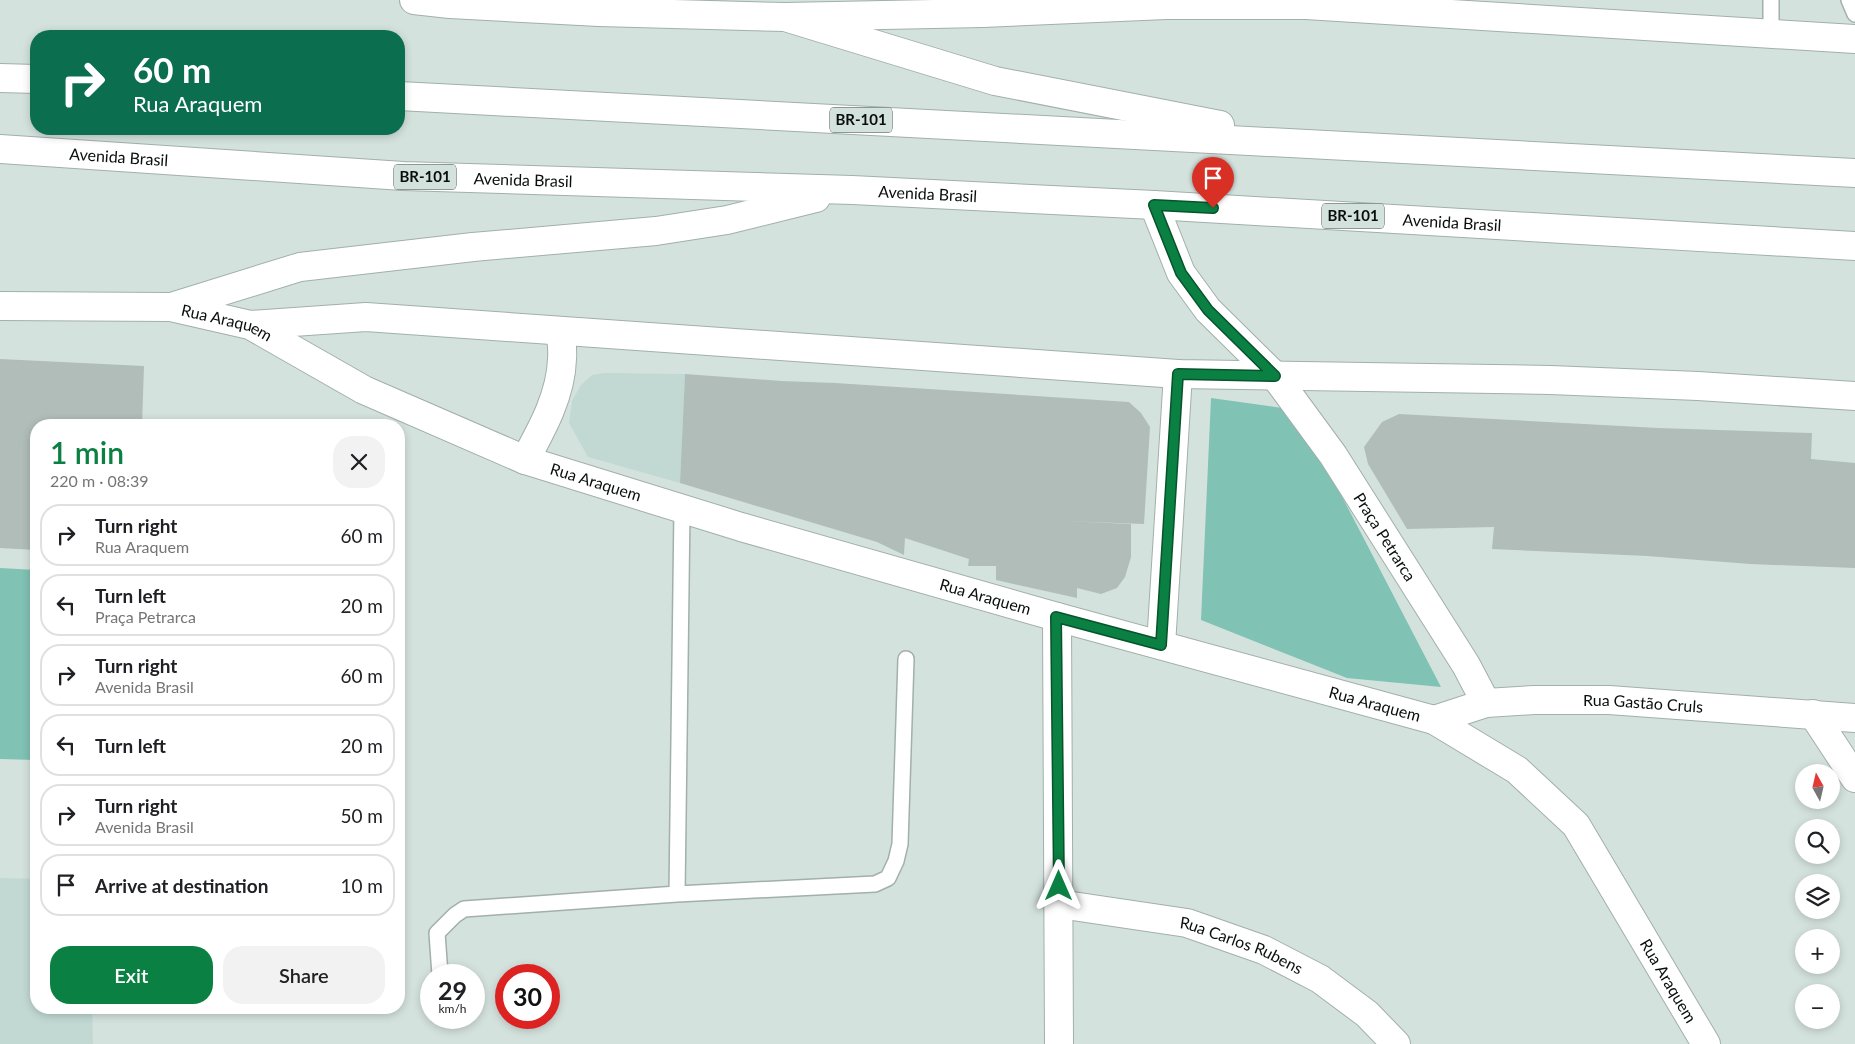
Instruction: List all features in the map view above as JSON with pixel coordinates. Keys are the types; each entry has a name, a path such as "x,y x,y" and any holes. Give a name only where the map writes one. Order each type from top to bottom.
{"main road":[{"path":"414,0 450,4 599,12 785,17 983,13 1166,5 1306,5 1855,39"},
{"path":"785,17 995,81 1074,98 1324,145"},
{"path":"0,78 30,79"},
{"name":"BR-101","path":"405,96 1855,174"},
{"name":"Avenida Brasil","path":"0,149 403,176 852,190 1154,205 1855,246"},
{"path":"0,306 171,307 300,267 473,247 656,232 727,220 852,190"},
{"name":"Praça Petrarca","path":"1154,205 1181,273 1208,310 1275,376 1333,455 1466,665 1486,703"},
{"name":"Rua Araquem","path":"171,307 250,325 364,390 525,460 682,509 1056,617 1434,720 1517,770 1576,824 1706,1044"},
{"path":"250,325 366,317 1178,374 1550,380 1698,386 1855,396"},
{"path":"525,460 544,424 557,392 562,359 561,331"},
{"path":"1161,645 1178,374"},
{"path":"1056,617 1059,1044"},
{"name":"Rua Gastão Cruls","path":"1434,720 1486,703 1534,700 1609,700 1855,718"},
{"path":"1813,714 1855,778"},
{"name":"Rua Carlos Rubens","path":"1059,904 1187,923 1264,950 1320,979 1367,1014 1396,1044"}],"lane":[{"path":"1772,0 1772,34"},
{"path":"1849,0 1855,14"},
{"path":"677,894 682,509"},
{"path":"439,964 437,933 464,909 677,894 875,884 888,878 900,844 906,659"}],"shaded area":[{"path":"604,373 685,374 680,483 588,457 569,423 572,401 581,385 592,375"},
{"path":"0,878 30,879 30,1014 92,1014 93,1044 0,1044"}],"green space":[{"path":"1211,398 1297,410 1441,687 1347,678 1201,620"},
{"path":"0,568 30,570 30,760 0,759"}],"building":[{"path":"0,359 144,366 142,419 30,419 30,550 0,548"},
{"path":"685,374 1129,402 1141,413 1150,427 1144,524 1065,521 1131,524 1131,557 1125,577 1117,588 1101,594 1077,588 1077,598 996,580 996,566 968,566 969,559 905,538 904,555 877,542 680,483"},
{"path":"1399,414 1658,428 1812,433 1811,459 1855,463 1855,568 1492,549 1494,527 1407,529 1368,464 1364,447 1382,422"}],"route":[{"path":"1059,886 1056,617 1161,645 1178,374 1275,376 1208,310 1181,273 1154,205 1213,208"}]}
